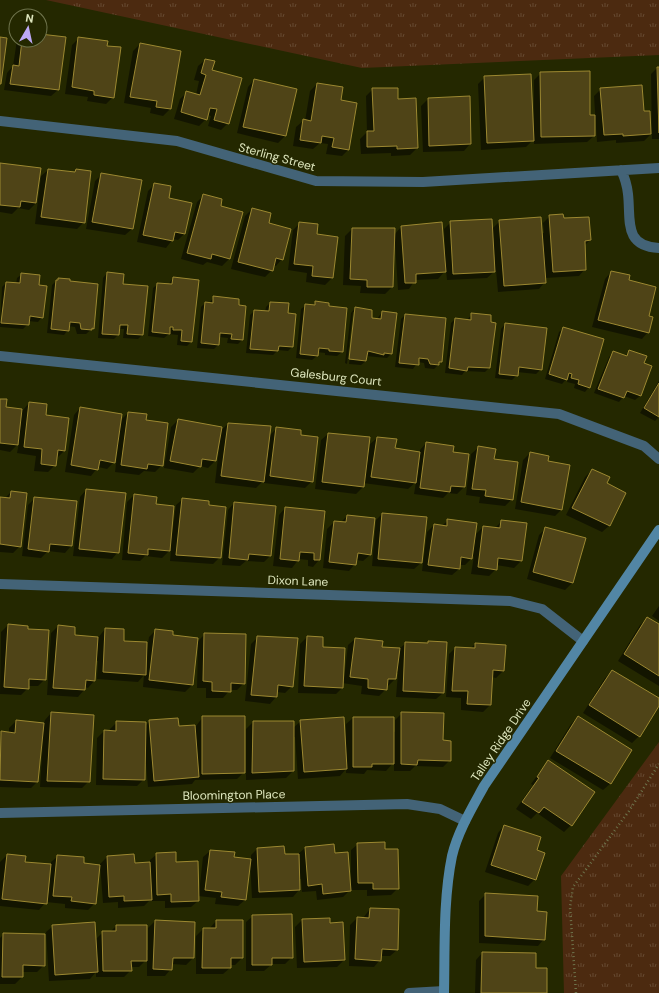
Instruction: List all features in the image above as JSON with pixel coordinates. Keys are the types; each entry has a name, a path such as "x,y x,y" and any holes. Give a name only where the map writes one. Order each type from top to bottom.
{"street":[{"name":"Sterling Street","path":"0,121 177,141 268,169 316,181 423,182 659,168"},
{"path":"621,170 626,181 630,230 637,241 649,247 659,248"},
{"name":"Galesburg Court","path":"0,356 559,414 644,446 659,458"},
{"name":"Talley Ridge Drive","path":"444,992 447,896 453,855 465,821 484,786 659,530"},
{"name":"Dixon Lane","path":"0,584 510,601 542,609 583,641"},
{"name":"Bloomington Place","path":"0,813 407,804 440,809 465,821"},
{"path":"409,993 444,992"}],"path":[{"path":"576,993 570,907 573,887 629,811 659,764"}],"green space":[{"path":"46,0 659,0 659,55 362,68"},
{"path":"659,742 659,993 564,993 561,876"}],"building":[{"path":"48,35 66,37 59,90 10,84 13,65 19,66 21,48 48,48"},
{"path":"0,37 7,38 1,84 0,84"},
{"path":"78,37 108,41 107,46 121,47 114,98 94,95 94,91 72,87"},
{"path":"140,43 181,51 171,109 156,107 157,101 130,97"},
{"path":"205,59 215,61 212,70 242,78 229,124 214,120 217,109 210,108 207,120 181,112 186,91 200,95 206,75 201,73"},
{"path":"657,67 659,67 659,133"},
{"path":"590,71 590,115 595,115 595,136 541,137 540,72"},
{"path":"531,74 534,141 487,143 484,76"},
{"path":"254,79 297,89 286,136 243,127"},
{"path":"317,83 343,87 341,100 357,103 349,150 332,147 334,138 322,136 321,143 300,140 303,119 311,121"},
{"path":"642,85 644,111 650,111 651,134 623,136 623,134 604,135 600,88"},
{"path":"372,88 398,88 398,99 416,98 418,148 397,149 397,146 367,147 367,131 374,131"},
{"path":"470,96 471,144 429,146 428,98"},
{"path":"0,163 41,168 36,203 21,201 20,207 0,205"},
{"path":"48,169 75,172 76,169 91,171 85,223 41,217"},
{"path":"101,173 142,180 133,229 92,222"},
{"path":"154,183 171,186 169,198 192,203 185,234 175,232 173,241 143,235"},
{"path":"203,194 222,199 221,206 243,212 230,259 212,254 211,259 187,253"},
{"path":"252,208 271,213 269,223 291,229 283,260 276,258 273,271 238,262"},
{"path":"563,214 564,218 589,217 591,240 585,241 586,270 553,272 549,215"},
{"path":"541,217 546,283 504,286 499,220"},
{"path":"492,219 495,272 453,274 450,221"},
{"path":"299,222 318,224 317,234 338,237 333,278 312,276 313,266 294,264"},
{"path":"442,222 446,272 416,274 416,283 405,283 401,226"},
{"path":"352,228 395,228 393,287 367,287 367,280 350,279"},
{"path":"611,271 630,275 629,280 656,287 649,316 653,317 649,333 598,320"},
{"path":"107,272 124,274 123,284 148,286 143,335 127,334 128,325 120,325 119,335 102,334"},
{"path":"21,273 40,275 39,285 47,286 43,318 30,316 29,325 1,323 6,282 20,283"},
{"path":"173,277 199,280 192,342 181,341 182,330 173,330 173,327 170,327 170,334 152,332 157,283 172,284"},
{"path":"58,278 98,284 94,329 81,329 80,323 70,322 69,331 51,329 56,280 58,280"},
{"path":"213,296 239,299 239,305 246,306 243,340 231,339 232,334 220,333 219,345 201,343 205,302 213,303"},
{"path":"315,301 329,303 329,306 347,308 343,352 329,351 329,349 319,348 318,356 300,354 305,304 315,305"},
{"path":"270,302 289,303 288,313 296,314 293,347 279,346 278,351 250,349 254,310 269,311"},
{"path":"355,307 372,310 372,318 381,319 382,311 397,313 392,354 384,353 384,355 368,351 366,361 349,359"},
{"path":"471,313 491,315 491,322 496,323 490,368 468,367 467,371 449,368 455,318 471,320"},
{"path":"405,314 446,318 442,362 439,362 439,365 430,364 428,359 419,358 419,365 399,363"},
{"path":"505,323 547,328 542,370 519,367 518,376 499,374"},
{"path":"563,327 604,339 590,388 578,384 579,380 571,378 572,374 569,373 567,380 549,374"},
{"path":"629,350 647,356 644,363 652,366 641,396 627,391 624,398 598,389 613,351 627,356"},
{"path":"659,383 659,417 644,408"},
{"path":"0,399 7,399 6,407 22,409 18,445 0,443"},
{"path":"29,402 47,404 46,415 69,418 65,451 58,450 56,466 41,464 42,449 24,447"},
{"path":"80,407 122,414 115,463 100,460 98,470 71,465"},
{"path":"128,412 147,414 146,420 168,423 163,466 148,464 147,469 121,465"},
{"path":"178,419 222,427 216,461 202,459 201,467 170,461"},
{"path":"228,423 271,426 264,482 221,476"},
{"path":"276,427 301,430 301,435 318,437 313,482 270,476"},
{"path":"328,433 370,437 364,487 322,482"},
{"path":"377,437 397,439 395,448 420,452 416,483 371,477"},
{"path":"426,442 454,446 453,452 469,454 465,487 451,486 450,492 420,488"},
{"path":"478,446 496,449 494,459 518,462 513,500 485,496 486,490 472,489"},
{"path":"530,452 549,456 548,461 570,465 562,510 521,502"},
{"path":"592,469 610,477 607,483 626,493 610,526 572,508"},
{"path":"86,489 126,493 119,553 79,549"},
{"path":"11,491 27,493 21,547 0,544 0,497 10,498"},
{"path":"134,494 157,497 156,504 174,506 170,551 148,549 148,555 128,553"},
{"path":"34,497 77,501 72,546 50,544 49,552 28,549"},
{"path":"182,498 209,501 209,505 226,507 221,558 176,555"},
{"path":"234,502 276,506 271,556 249,554 248,560 229,558"},
{"path":"285,507 325,511 320,560 314,560 314,553 300,552 299,561 280,559"},
{"path":"382,513 427,517 422,563 378,559"},
{"path":"347,515 375,518 371,555 358,553 356,565 329,562 334,521 346,522"},
{"path":"447,519 477,523 472,559 461,557 460,569 428,565 434,524 447,526"},
{"path":"501,520 527,523 522,561 498,558 497,570 478,567 483,526 500,528"},
{"path":"545,527 586,538 573,583 533,572"},
{"path":"647,617 659,624 659,676 624,654"},
{"path":"8,624 28,626 28,629 49,630 46,680 29,679 29,689 4,687"},
{"path":"58,625 75,627 75,635 98,637 95,681 86,680 85,690 53,688"},
{"path":"105,628 124,629 124,641 147,642 146,675 103,672"},
{"path":"155,629 173,631 173,635 198,638 193,685 149,680"},
{"path":"204,633 246,634 245,684 231,683 231,692 212,691 212,682 203,681"},
{"path":"257,636 298,638 293,687 278,685 277,697 251,695"},
{"path":"307,636 323,637 323,647 345,648 343,688 304,686"},
{"path":"355,638 383,641 382,647 400,648 396,679 388,679 387,690 368,688 368,679 350,677"},
{"path":"428,641 447,642 444,693 403,691 405,642 428,643"},
{"path":"475,643 506,645 504,671 493,670 491,705 467,704 468,691 452,691 455,647 475,648"},
{"path":"612,670 659,698 659,706 640,737 589,705"},
{"path":"51,712 94,715 90,782 47,781"},
{"path":"401,712 444,713 443,740 451,741 451,761 418,760 417,765 401,764"},
{"path":"202,716 245,716 245,773 202,774"},
{"path":"578,716 632,750 611,784 556,751"},
{"path":"344,717 347,769 304,772 300,720"},
{"path":"353,717 394,717 394,764 372,764 372,767 353,767"},
{"path":"178,718 179,726 195,725 199,777 154,781 149,720"},
{"path":"16,720 44,723 38,782 0,780 1,731 15,733"},
{"path":"116,721 146,722 145,780 103,779 104,730 116,731"},
{"path":"253,721 294,721 294,771 252,773"},
{"path":"548,760 595,792 572,826 544,807 539,813 522,802 539,778 537,777"},
{"path":"504,825 541,837 537,850 545,853 536,880 491,865"},
{"path":"385,842 385,849 398,849 399,889 373,889 373,883 358,883 357,843"},
{"path":"334,844 335,853 348,852 351,891 323,894 322,884 308,886 305,847"},
{"path":"284,846 285,854 299,854 300,890 259,892 257,848"},
{"path":"210,850 235,852 234,857 251,859 246,900 221,897 222,892 205,890"},
{"path":"176,852 176,862 198,861 199,901 171,902 171,894 157,895 156,853"},
{"path":"7,854 26,856 25,862 51,864 47,904 2,899"},
{"path":"134,854 135,863 150,862 152,900 124,901 124,896 109,897 107,856"},
{"path":"57,855 84,857 84,863 100,865 96,904 71,901 72,897 53,896"},
{"path":"485,893 538,896 537,911 547,912 545,940 485,936"},
{"path":"370,908 399,909 398,950 382,949 381,961 355,959 357,917 369,918"},
{"path":"292,914 293,958 272,958 272,965 252,965 252,915"},
{"path":"330,918 330,923 343,922 345,960 304,962 302,919"},
{"path":"155,920 195,922 194,958 173,958 172,970 153,969"},
{"path":"216,920 243,920 243,958 231,958 231,968 202,968 203,928 216,928"},
{"path":"95,922 98,972 55,975 52,925"},
{"path":"116,925 147,925 147,961 131,961 132,971 103,971 102,931 116,931"},
{"path":"3,933 45,934 45,966 23,965 23,977 2,977"},
{"path":"482,952 536,953 536,968 547,968 547,993 481,993"}]}
